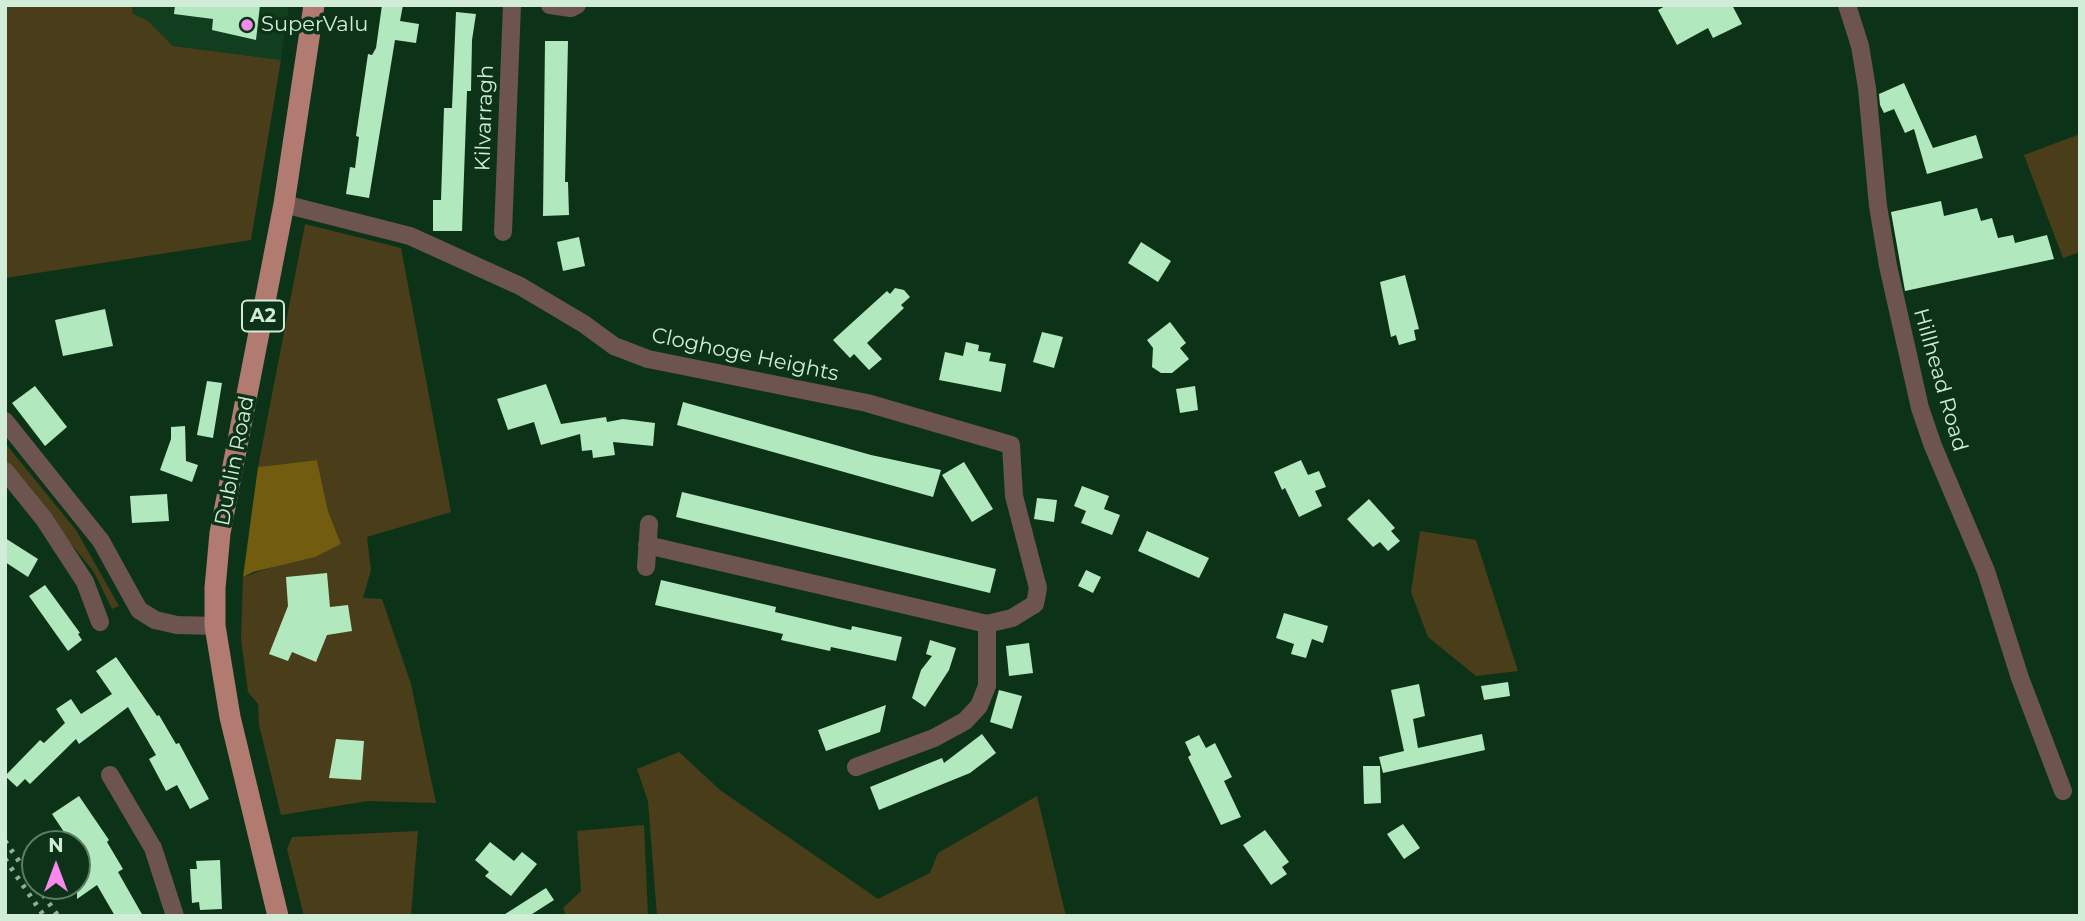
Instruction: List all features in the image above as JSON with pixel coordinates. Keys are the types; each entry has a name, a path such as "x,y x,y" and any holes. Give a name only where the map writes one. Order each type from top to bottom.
{"main road":[{"name":"Dublin Road","path":"278,916 232,728 215,626 220,533 284,204 314,5"}],"street":[{"name":"Kilvarragh","path":"503,232 512,5"},
{"path":"550,5 571,8 577,5"},
{"name":"Hillhead Road","path":"1847,5 1860,46 1865,76 1878,206 1888,266 1920,408 1933,446 1986,571 2020,678 2063,791"},
{"name":"Cloghoge Heights","path":"284,204 411,236 520,286 584,324 614,346 648,359 867,403 1011,445 1014,496 1038,589 1035,604 1012,618 987,624"},
{"path":"5,421 101,541 139,610 155,620 177,625 215,626"},
{"path":"5,471 44,519 85,582 100,622"},
{"path":"646,567 649,524"},
{"path":"647,545 987,624 987,686 979,706 965,721 934,738 856,767"},
{"path":"110,775 153,848 175,916"}],"shaded area":[{"path":"5,5 133,5 132,13 148,21 173,46 281,60 251,240 5,278"},
{"path":"133,5 289,5 281,60 173,46 148,21 132,13"},
{"path":"2080,134 2080,252 2063,258 2024,155"},
{"path":"305,224 401,248 451,512 367,537 371,570 363,598 382,599 411,684 436,803 368,801 281,815 259,725 258,704 248,692 241,639 243,577 341,544 328,511 317,460 258,467"},
{"path":"5,443 76,530 119,606 112,609 94,572 5,463"},
{"path":"317,460 328,511 341,544 315,557 253,572 243,577 258,467"},
{"path":"1420,531 1476,540 1518,671 1476,676 1428,637 1411,592"},
{"path":"679,752 720,790 878,899 930,873 938,853 1037,796 1066,916 657,916 648,801 637,769"},
{"path":"644,825 648,916 566,916 563,908 581,891 577,831"},
{"path":"418,831 411,916 304,916 287,849 292,837"}],"building":[{"name":"SuperValu","path":"175,5 260,5 256,40 212,30 213,19 174,14"},
{"path":"382,5 403,5 400,21 419,24 416,43 395,40 369,198 346,194 350,167 355,168 359,137 356,136 368,54 372,55 376,48"},
{"path":"1667,5 1732,5 1742,24 1713,38 1708,28 1677,45 1658,10"},
{"path":"456,12 476,14 472,40 471,91 467,91 462,231 433,231 433,200 441,200 444,108 452,108"},
{"path":"545,41 568,41 565,182 568,182 569,215 543,216"},
{"path":"1904,83 1933,148 1976,135 1983,158 1927,174 1914,129 1905,133 1894,109 1884,113 1880,105 1879,94"},
{"path":"1941,201 1944,216 1977,208 1981,221 1992,218 1998,238 2013,235 2015,243 2047,235 2054,259 1905,291 1891,212"},
{"path":"579,237 585,266 563,271 557,242"},
{"path":"1141,242 1171,261 1158,282 1128,263"},
{"path":"1405,275 1419,329 1414,330 1416,340 1399,345 1396,335 1391,337 1380,282"},
{"path":"895,288 904,290 910,297 901,305 904,308 867,343 882,359 869,370 854,354 850,358 833,340 887,291 890,294"},
{"path":"105,309 113,346 63,356 55,320"},
{"path":"1170,322 1186,343 1180,348 1189,359 1172,373 1161,373 1152,367 1153,348 1147,340"},
{"path":"1042,332 1063,337 1054,368 1033,362"},
{"path":"966,342 979,345 978,351 991,353 989,361 1006,364 1001,392 939,380 945,352 963,356"},
{"path":"207,381 222,383 213,438 197,435"},
{"path":"546,384 561,424 606,417 607,422 623,419 655,423 653,446 613,442 615,455 593,458 592,450 582,451 580,434 541,445 534,422 508,430 497,399"},
{"path":"35,386 67,427 45,446 12,403"},
{"path":"1195,386 1198,410 1180,413 1176,389"},
{"path":"683,402 871,455 941,470 933,497 677,425"},
{"path":"185,426 186,461 198,465 192,482 160,470 171,439 171,427"},
{"path":"1301,460 1308,475 1319,471 1326,487 1315,491 1322,506 1299,517 1274,472"},
{"path":"964,462 993,509 972,522 942,475"},
{"path":"1082,486 1109,496 1104,509 1120,515 1112,535 1081,523 1086,511 1074,506"},
{"path":"682,492 996,569 990,593 676,517"},
{"path":"167,494 169,521 132,523 130,496"},
{"path":"1037,498 1057,500 1054,522 1034,519"},
{"path":"1369,499 1395,528 1391,531 1400,541 1388,551 1380,542 1373,547 1347,519"},
{"path":"1147,531 1209,558 1199,578 1138,551"},
{"path":"5,538 38,559 28,577 5,562"},
{"path":"1086,570 1101,577 1093,593 1078,586"},
{"path":"327,573 330,607 348,605 352,631 327,635 316,662 292,652 288,661 269,654 288,606 286,577"},
{"path":"661,580 776,607 775,612 851,630 852,626 902,637 896,661 781,640 783,634 655,605"},
{"path":"45,585 80,633 78,634 82,640 68,651 29,596"},
{"path":"1284,613 1328,626 1323,643 1312,639 1306,658 1291,654 1294,644 1276,638"},
{"path":"930,640 956,648 949,670 925,707 912,698 921,670 932,656 926,654"},
{"path":"1029,643 1033,673 1009,676 1006,646"},
{"path":"116,657 157,716 159,715 176,744 179,743 209,799 190,809 177,785 166,791 149,759 156,755 128,707 79,744 76,739 30,784 25,779 17,787 5,776 40,740 44,743 65,723 56,709 71,699 81,714 112,694 96,671"},
{"path":"1508,682 1510,696 1484,700 1481,686"},
{"path":"1419,684 1425,716 1413,719 1418,748 1482,734 1485,750 1383,773 1379,757 1404,751 1391,690"},
{"path":"999,690 1022,696 1012,729 990,722"},
{"path":"886,705 880,732 826,751 818,730"},
{"path":"982,734 996,753 970,773 879,810 870,787 942,758 944,763"},
{"path":"1199,735 1206,748 1215,743 1232,777 1224,781 1241,817 1221,825 1188,757 1191,755 1185,742"},
{"path":"336,739 364,741 361,780 329,778"},
{"path":"1363,766 1380,766 1381,803 1364,804"},
{"path":"79,796 109,840 107,842 123,869 118,872 143,916 115,916 97,885 91,889 91,830 63,830 52,814"},
{"path":"1403,824 1420,848 1404,859 1387,834"},
{"path":"1265,830 1289,862 1282,867 1287,874 1271,885 1243,845"},
{"path":"490,842 514,861 522,852 537,864 511,896 485,876 489,872 475,860"},
{"path":"220,860 222,909 200,910 199,902 192,903 190,869 197,869 196,861"},
{"path":"546,888 554,900 529,916 502,916"}],"railway":[{"path":"5,841 21,864"},
{"path":"5,859 44,916"},
{"path":"47,900 58,916"}],"place":[{"name":"SuperValu","path":"247,25"}]}
